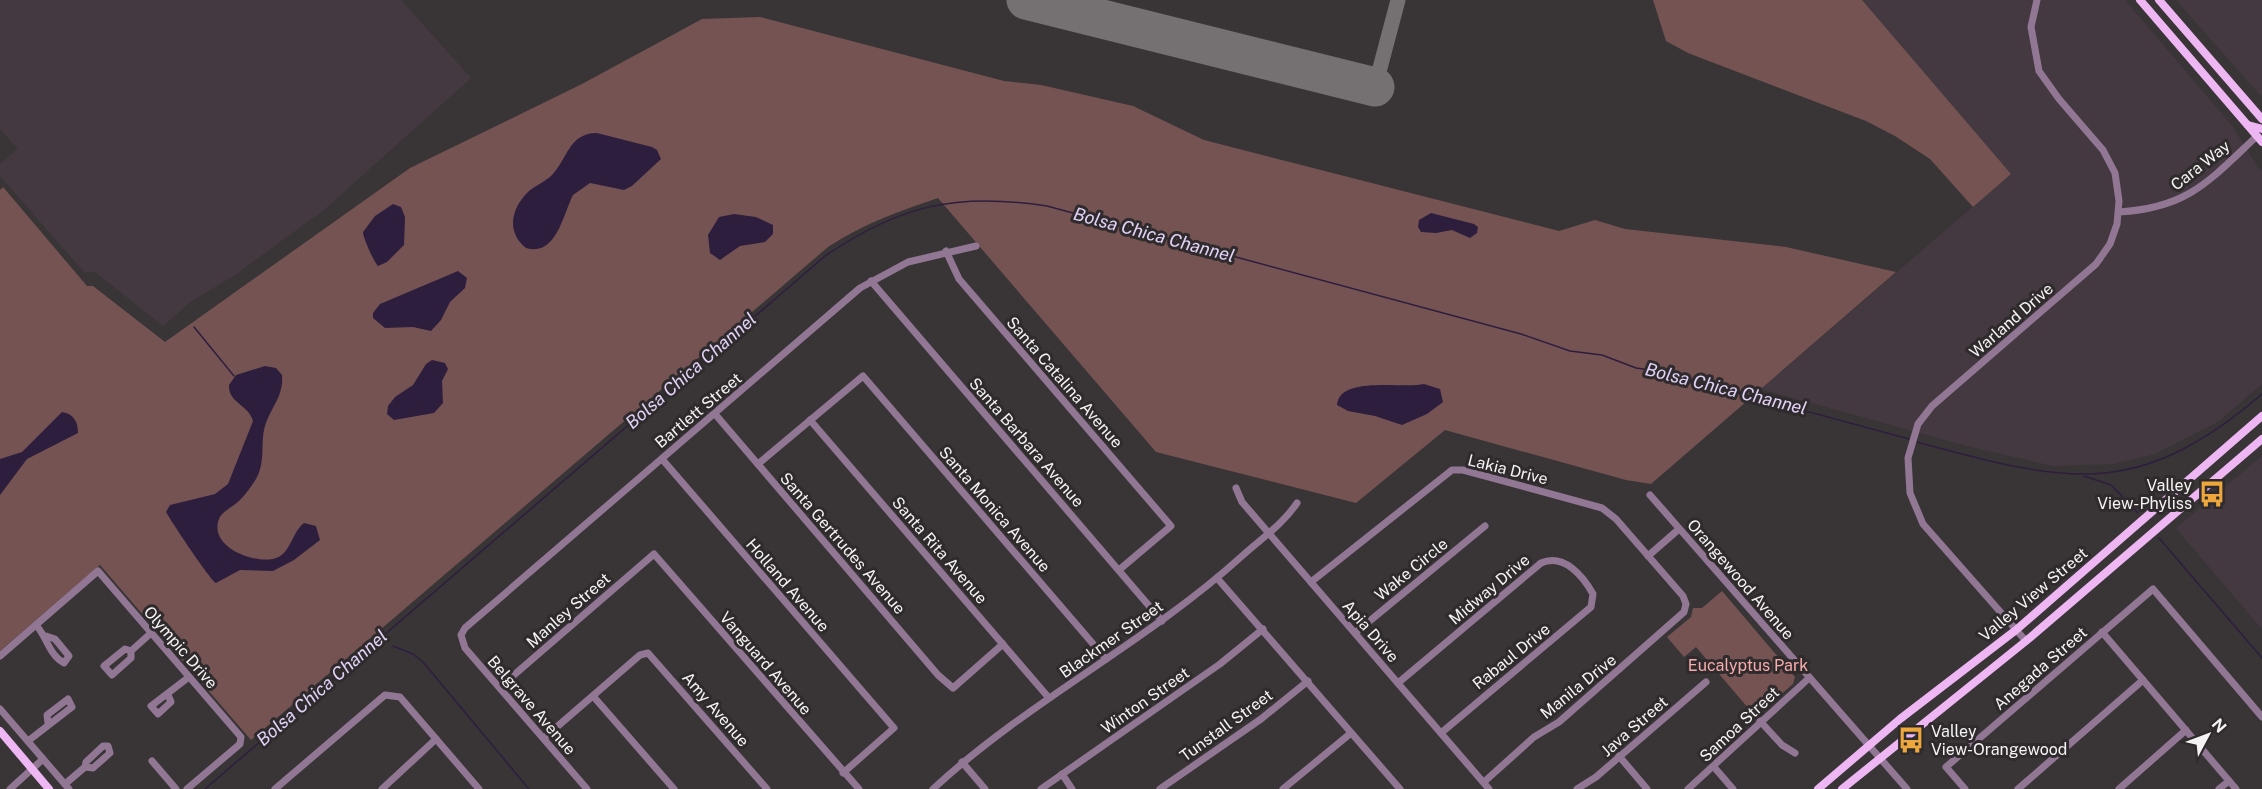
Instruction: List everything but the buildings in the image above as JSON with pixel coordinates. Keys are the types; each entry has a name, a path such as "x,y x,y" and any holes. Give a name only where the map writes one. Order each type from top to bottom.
{"main road":[{"path":"2140,0 2247,124 2261,135"},
{"path":"2159,0 2262,119"},
{"name":"Valley View Street","path":"1818,789 2016,630 2262,416"},
{"name":"Valley View Street","path":"1842,789 2026,641 2262,438"},
{"path":"0,731 49,789"}],"street":[{"name":"Warland Drive","path":"2026,641 1923,524 1910,493 1910,446 1918,424 1932,406 2096,264 2110,244 2119,212 2111,163 2039,70 2031,27 2037,0"},
{"name":"Cara Way","path":"2119,212 2146,210 2183,199 2261,135"},
{"name":"Bartlett Street","path":"461,635 465,628 871,281 908,262 946,251 976,246"},
{"name":"Santa Catalina Avenue","path":"946,251 959,279 1171,526 1119,570"},
{"name":"Santa Barbara Avenue","path":"871,281 1162,621"},
{"name":"Santa Monica Avenue","path":"810,420 863,376 1106,659"},
{"name":"Santa Gertrudes Avenue","path":"715,414 938,675 953,688 1003,644"},
{"path":"758,465 810,420"},
{"name":"Santa Rita Avenue","path":"810,420 1049,698"},
{"name":"Holland Avenue","path":"662,459 894,728 843,773"},
{"name":"Lakia Drive","path":"1311,582 1452,470 1462,470 1602,508 1616,519 1683,596 1686,608"},
{"name":"Apia Drive","path":"1236,488 1242,502 1268,533 1489,789"},
{"name":"Orangewood Avenue","path":"1650,495 1808,679 1907,789"},
{"name":"Blackmer Street","path":"933,789 962,762 1049,698 1162,621 1217,578 1288,516 1297,503"},
{"name":"Wake Circle","path":"1355,633 1485,526"},
{"path":"1648,556 1679,529"},
{"name":"Manley Street","path":"500,687 654,554"},
{"name":"Vanguard Avenue","path":"654,554 843,773 860,789"},
{"name":"Midway Drive","path":"1398,683 1536,567 1548,560 1568,564 1590,590 1594,599"},
{"name":"Olympic Drive","path":"36,625 98,571 242,740 187,789"},
{"path":"1217,578 1400,789"},
{"name":"Anegada Street","path":"1965,789 1946,767 2153,589 2262,717"},
{"name":"Rabaul Drive","path":"1441,733 1582,615 1594,599"},
{"name":"Manila Drive","path":"1484,782 1534,737 1576,706 1681,616 1686,608"},
{"path":"0,656 36,625 46,636"},
{"name":"Winton Street","path":"1041,789 1220,664 1263,629"},
{"path":"2102,632 2236,789"},
{"path":"130,651 151,633"},
{"name":"Belgrave Avenue","path":"461,635 465,648 587,789"},
{"name":"Amy Avenue","path":"593,696 640,655 648,653 767,789"},
{"path":"168,695 189,677"},
{"name":"Samoa Street","path":"1688,789 1808,679"},
{"path":"2018,789 2143,680"},
{"name":"Tunstall Street","path":"1160,789 1261,719 1308,681"},
{"name":"Java Street","path":"1577,789 1596,777 1706,682"},
{"path":"276,789 385,695 400,697 479,789"},
{"path":"544,738 593,696 674,789"},
{"path":"0,709 67,787 85,767"},
{"path":"1760,721 1782,745 1796,753"},
{"path":"27,741 48,723"},
{"path":"2119,789 2186,730"},
{"path":"1283,789 1351,733"},
{"path":"382,789 436,739"},
{"path":"1619,756 1647,789"},
{"path":"10,789 43,759"},
{"path":"152,761 176,789"},
{"path":"962,762 985,789"},
{"path":"1714,767 1733,789"},
{"path":"1062,774 1072,789"},
{"path":"2219,789 2229,781"}],"shaded area":[{"path":"0,0 401,0 471,78 325,209 235,275 190,302 163,326 95,272 84,272 0,176 0,164 18,149 0,129"},
{"path":"1862,0 2125,0 2233,127 2262,171 2262,384 2219,421 2155,454 2113,464 2053,466 1967,446 1761,389 2011,174"},
{"path":"2176,0 2262,0 2262,97"},
{"path":"2262,456 2262,629 2176,528"}],"green space":[{"path":"1653,0 1862,0 2011,174 1973,207 1930,159 1895,136 1866,121 1688,53 1666,41"},
{"path":"760,17 1004,81 1041,85 1133,106 1204,140 1559,231 1595,220 1625,229 1786,247 1896,272 1651,484 1626,480 1445,430 1356,503 1156,452 938,198 854,231 828,247 251,740 100,565 0,651 0,190 3,187 87,286 93,286 165,342 410,168 582,84 702,19"},
{"name":"Eucalyptus Park","path":"1722,591 1795,677 1793,684 1755,716 1696,647 1684,657 1667,637 1691,617 1693,608 1702,608"}],"water":[{"path":"597,133 652,147 657,150 661,159 632,186 624,190 590,183 573,195 562,223 551,240 545,246 536,249 526,248 519,241 513,227 518,204 529,191 552,175 580,137"},
{"path":"393,204 401,207 405,217 404,245 387,262 378,266 363,232 375,216"},
{"path":"1431,213 1474,224 1478,227 1477,233 1470,238 1452,230 1436,233 1421,232 1418,227 1419,220"},
{"path":"734,214 756,217 773,225 773,234 765,242 740,246 720,260 710,253 708,235 719,217"},
{"path":"458,271 467,278 465,288 450,302 441,320 431,331 413,327 385,328 373,318 373,313 380,304"},
{"path":"432,360 445,363 448,369 442,381 443,403 434,413 394,420 387,414 388,406 395,397 413,385 426,364"},
{"path":"265,366 276,368 282,375 282,382 279,395 265,426 259,473 237,503 220,516 217,529 220,538 236,552 257,559 276,558 285,552 304,523 316,526 320,540 294,560 273,571 240,570 216,583 182,538 166,512 170,505 215,494 228,484 253,421 247,411 232,396 229,385 236,375"},
{"path":"1660,368 1680,376 1744,393 1741,395 1678,379 1658,371"},
{"path":"1424,384 1440,389 1443,402 1427,414 1402,425 1375,416 1348,411 1337,405 1340,396 1360,386"},
{"path":"62,412 74,419 78,433 27,459 0,495 0,459 22,452"}],"waterway":[{"name":"Bolsa Chica Channel","path":"205,789 825,256 879,225 904,214 930,207 957,202 985,201 1047,206 1521,334 1570,351 1602,355 1636,368 1657,371 1676,381 1716,386"},
{"path":"194,327 234,376"},
{"name":"Bolsa Chica Channel","path":"1743,394 1909,439"},
{"name":"Bolsa Chica Channel","path":"1917,442 2016,467 2058,473 2098,474 2136,467 2176,453 2217,429 2262,394"},
{"path":"2084,476 2111,485 2138,513"},
{"path":"2159,538 2262,658"},
{"path":"393,646 413,654 423,662 529,789"}],"taxiway":[{"path":"1375,87 1398,0"}],"runway":[{"path":"1026,0 1375,87"}],"place":[{"name":"Valley View-Phyliss","path":"2212,494"},
{"name":"Valley View-Orangewood","path":"1911,740"}]}
